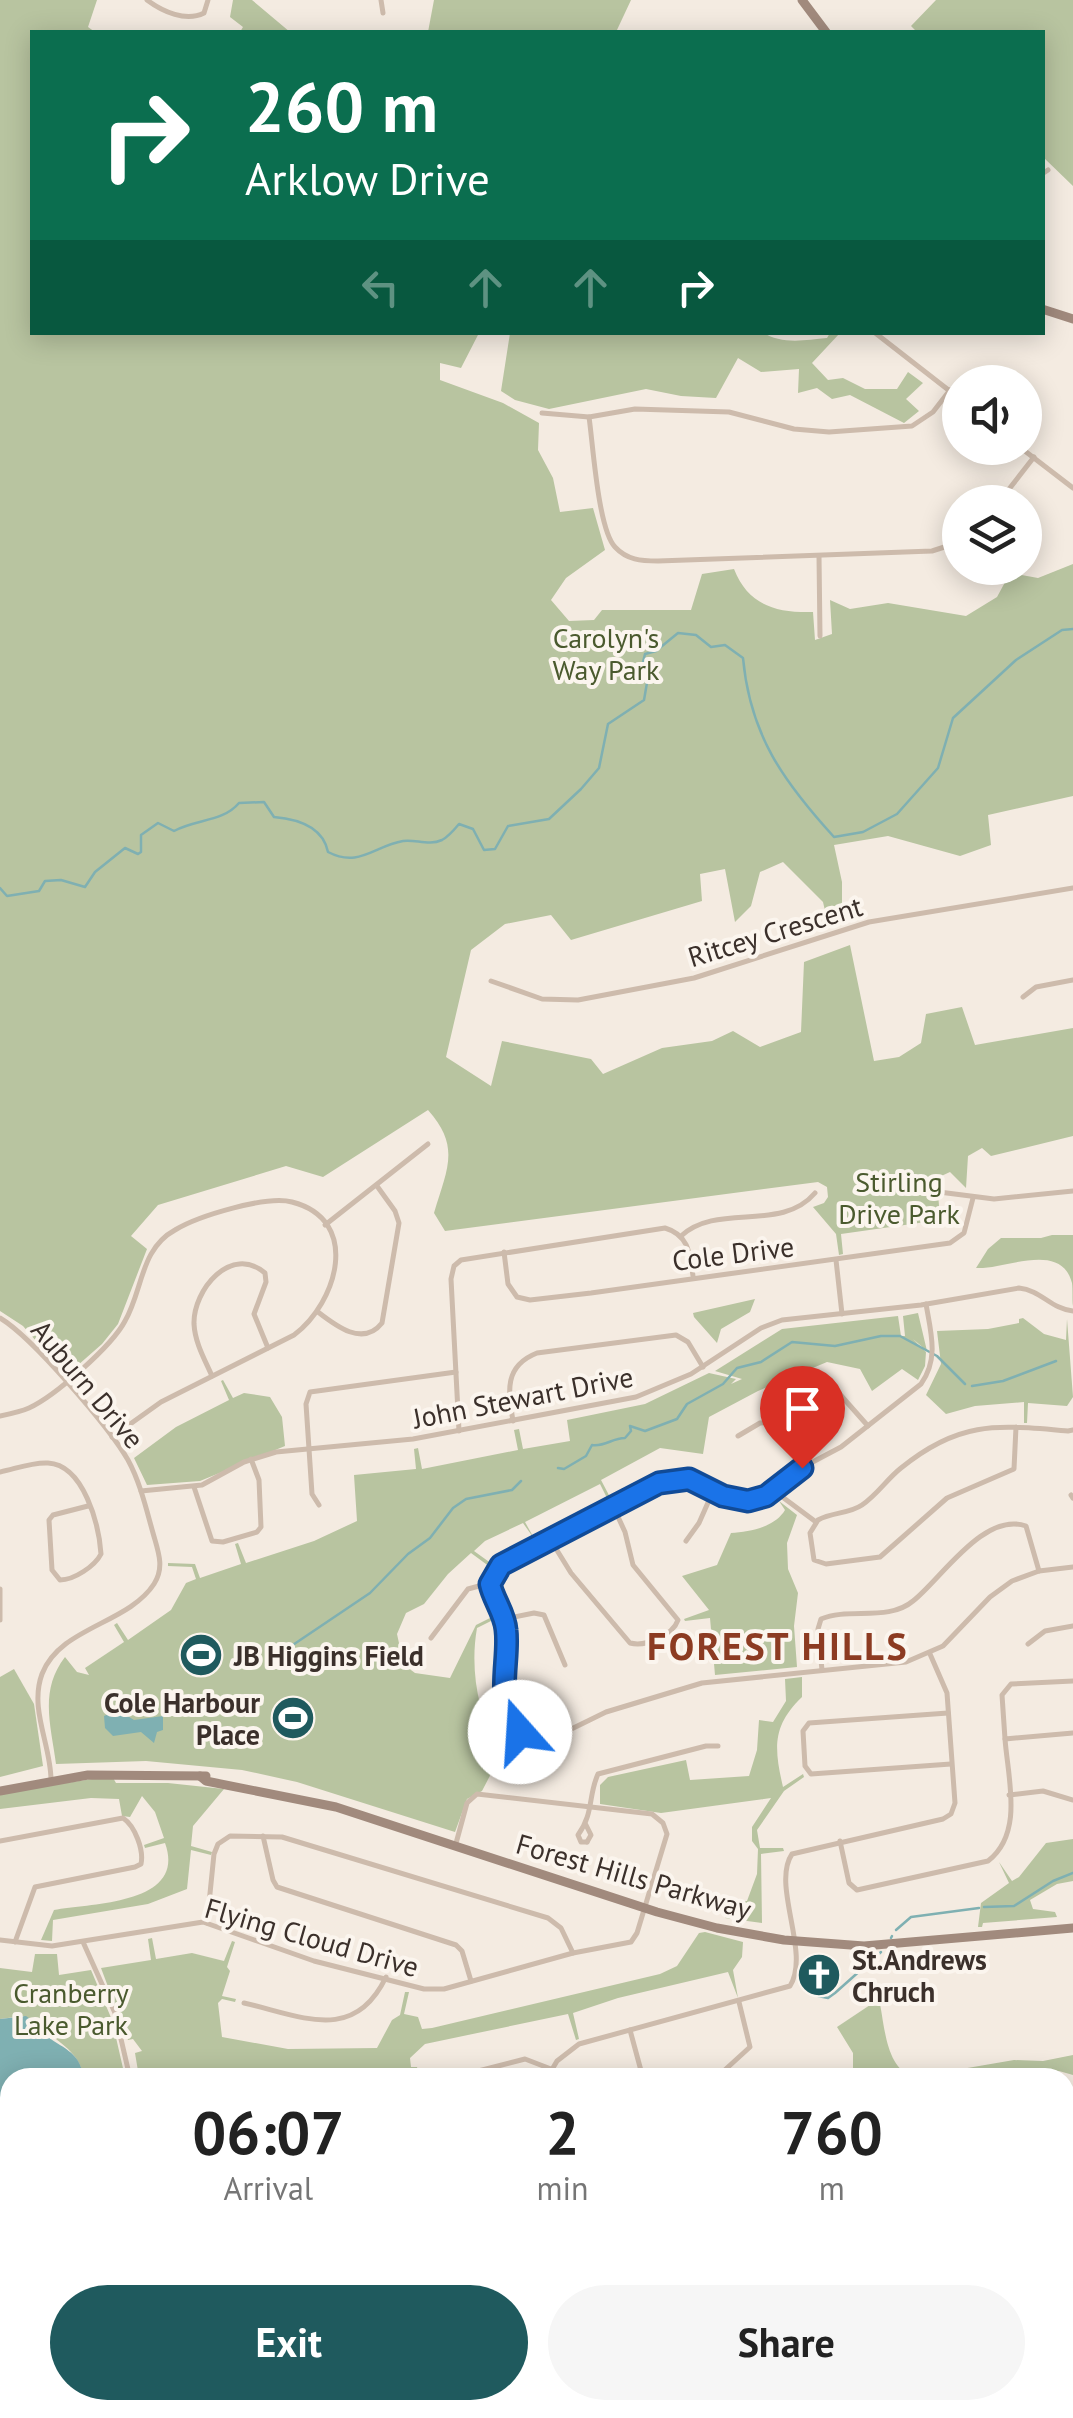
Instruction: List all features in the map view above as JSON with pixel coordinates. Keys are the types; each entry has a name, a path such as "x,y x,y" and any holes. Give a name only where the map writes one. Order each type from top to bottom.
{"main road":[{"path":"802,0 824,30"},
{"path":"1045,310 1073,319"},
{"name":"Forest Hills Parkway","path":"0,1790 51,1780 134,1774 200,1776 206,1781 309,1801 645,1908 711,1926 794,1941 864,1946 1073,1928"}],"street":[{"path":"147,0 175,14 199,17 204,14 208,0"},
{"path":"382,0 383,13"},
{"path":"878,335 942,384"},
{"path":"542,412 589,417 652,408 728,412 812,431 908,427 933,412 942,400"},
{"path":"589,417 606,531 612,545 623,554 658,562 942,548"},
{"path":"1042,464 1073,488"},
{"path":"1013,485 1028,465"},
{"path":"819,556 820,636"},
{"name":"Ritcey Crescent","path":"491,981 548,1000 578,1000 702,976 869,922 1073,888"},
{"path":"1023,997 1034,988 1073,980"},
{"path":"325,1225 428,1144"},
{"path":"318,1312 350,1333 373,1332 382,1324 399,1223 395,1210 377,1186"},
{"path":"939,1192 1002,1199 1073,1191"},
{"path":"681,1236 698,1224 790,1212 815,1193"},
{"name":"Cole Drive","path":"504,1252 509,1286 526,1300 952,1243 964,1232 973,1198"},
{"path":"0,1416 36,1404 114,1338 129,1314 150,1253 177,1228 272,1200 302,1205 325,1225 334,1242 333,1281 318,1312 300,1330 161,1402 112,1437"},
{"path":"459,1430 452,1270 465,1258 653,1228 670,1229 681,1236 688,1248 693,1278"},
{"path":"836,1260 842,1314"},
{"path":"212,1376 196,1338 194,1318 207,1283 219,1271 246,1264 265,1273 266,1282 254,1314 268,1348"},
{"name":"John Stewart Drive","path":"141,1491 194,1487 251,1459 276,1452 374,1444 645,1394 703,1368 772,1322 1025,1288 1057,1308 1073,1312"},
{"path":"431,1638 468,1589 490,1584 502,1564 656,1484 694,1480 737,1501 748,1501 773,1490 835,1450 916,1391 933,1354 926,1304"},
{"name":"Auburn Drive","path":"0,1318 25,1336 128,1460 160,1559 160,1573 142,1598 62,1648 44,1670 38,1704 51,1780"},
{"path":"513,1421 508,1394 510,1378 518,1363 537,1353 670,1335 688,1342 703,1368"},
{"path":"319,1505 312,1494 306,1399 311,1391 456,1372"},
{"path":"802,1468 784,1431 794,1406 835,1390 843,1394 868,1426"},
{"path":"738,1436 760,1422 785,1421"},
{"path":"1016,1427 1013,1470 947,1498 880,1557 817,1562 813,1558 810,1538 816,1522 863,1504 906,1464 956,1433 992,1427 1016,1427 1073,1430"},
{"path":"194,1487 212,1541 221,1543 256,1532 262,1524 260,1490 251,1459"},
{"path":"0,1472 41,1463 60,1466 78,1482 88,1506 100,1556 68,1579 60,1580 52,1570 49,1521 53,1515 88,1506"},
{"path":"686,1541 714,1489"},
{"path":"773,1490 816,1522"},
{"path":"550,1538 571,1573 630,1642 641,1644 659,1637 676,1627 678,1619 633,1566 625,1532 613,1506"},
{"path":"822,1670 818,1627 824,1617 904,1607 964,1550 990,1532 1013,1524 1026,1526 1039,1572"},
{"path":"490,1584 507,1634 504,1678 509,1717 520,1732 536,1737 562,1736 606,1712 702,1682 906,1662 930,1654 952,1638 1003,1586 1039,1572 1073,1567"},
{"path":"0,1589 0,1620"},
{"path":"504,1620 534,1612 544,1615 566,1665"},
{"path":"1028,1644 1045,1631 1073,1626"},
{"path":"552,2068 578,2044 739,2002 792,1984 794,1941 788,1858 799,1850 948,1817 955,1805 945,1682 930,1654"},
{"path":"840,1841 848,1883 855,1889 976,1865 993,1858 1007,1838 1011,1822 1002,1692 1005,1686 1073,1680"},
{"path":"948,1713 809,1723 803,1730 806,1768 811,1774 951,1764"},
{"path":"1005,1739 1073,1733"},
{"path":"586,1825 592,1808 594,1778 602,1771 718,1746"},
{"path":"1009,1795 1048,1792 1073,1800"},
{"path":"455,1846 467,1803 477,1794 652,1814 665,1824 667,1840 645,1908"},
{"path":"0,1841 123,1818 131,1824 142,1857 135,1868 35,1887 15,1942"},
{"path":"207,1923 217,1846 232,1836 263,1836 292,1839 544,1917 562,1928 574,1953"},
{"path":"263,1836 273,1880 278,1886 456,1945 462,1951 471,1981"},
{"name":"Flying Cloud Drive","path":"0,1940 46,1946 207,1923 314,1961 430,1990 628,1943 637,1933 645,1908"},
{"path":"83,1942 116,2013 128,2068"},
{"path":"244,2003 328,2021 356,2014 368,2006 386,1977"},
{"path":"727,2068 749,2049 739,2002"},
{"path":"630,2030 640,2068"},
{"path":"490,2068 525,2059 549,2068"},
{"path":"0,2402 0,2411"}],"green space":[{"path":"0,0 97,0 88,27 92,30 30,30 30,335 478,335 461,368 440,363 440,380 503,403 539,423 538,450 553,478 560,512 593,508 605,550 566,578 551,600 569,621 594,620 602,610 691,610 702,574 734,569 755,599 787,611 813,612 815,640 832,634 830,600 850,609 888,603 966,616 997,597 1004,585 1042,585 1042,576 1073,564 1073,796 988,815 991,845 960,856 888,836 834,845 842,882 842,924 829,928 823,902 783,862 760,872 751,906 735,922 725,869 700,874 702,901 571,940 551,915 505,924 471,950 446,1057 491,1086 502,1041 591,1059 603,1074 662,1048 712,1041 733,1031 760,1047 801,1032 804,962 850,945 874,1061 899,1057 921,1043 926,1014 962,1007 975,1045 1073,1028 1073,1136 991,1156 982,1148 968,1156 966,1188 950,1172 937,1178 940,1220 841,1234 843,1254 839,1255 836,1234 813,1207 828,1197 827,1187 818,1182 445,1231 434,1213 447,1171 448,1147 428,1110 323,1177 286,1166 158,1205 131,1236 147,1249 118,1324 69,1373 64,1373 23,1326 0,1311"},
{"path":"233,0 252,0 288,30 241,30 243,27 230,17"},
{"path":"434,0 631,0 617,30 428,30"},
{"path":"936,0 1073,0 1073,186 1045,159 1045,30 915,30 911,26"},
{"path":"510,335 769,335 794,341 838,335 812,363 828,380 843,378 865,389 897,389 908,372 923,383 906,399 919,411 904,423 850,395 832,399 817,388 798,393 799,369 761,372 738,358 716,398 646,389 549,409 515,400 501,391"},
{"path":"1073,1235 1073,1306 1072,1283 1066,1270 1056,1263 1030,1260 976,1268 1001,1238"},
{"path":"755,1299 750,1312 721,1329 717,1343 694,1317 693,1313"},
{"path":"918,1313 927,1351 913,1339 926,1352 918,1380 902,1369 872,1391 860,1369 827,1362 758,1391 709,1417 703,1454 660,1448 601,1480 612,1501 609,1502 600,1484 525,1522 535,1540 523,1523 485,1541 474,1551 492,1564 490,1567 471,1553 424,1604 406,1613 397,1634 402,1657 399,1661 415,1673 450,1678 476,1625 494,1616 495,1619 477,1628 477,1690 485,1721 499,1749 516,1737 482,1791 467,1799 455,1832 297,1782 242,1770 146,1761 56,1764 49,1696 57,1670 65,1657 77,1672 89,1675 85,1668 124,1642 114,1625 117,1623 128,1640 171,1610 186,1583 196,1579 192,1567 168,1563 195,1564 200,1578 241,1564 235,1544 238,1543 246,1563 314,1541 357,1521 354,1475 416,1469 414,1449 418,1448 422,1469 518,1450 514,1430 519,1429 523,1449 570,1441 567,1420 645,1404 709,1373 736,1379 731,1384 742,1379 715,1371 782,1329 898,1316 901,1336 905,1336 903,1316"},
{"path":"1023,1318 1044,1334 1066,1340 1067,1319 1073,1397 1067,1406 1028,1403 1024,1423 1024,1402 975,1406 946,1414 926,1395 941,1364 937,1331 988,1329 1019,1323"},
{"path":"223,1380 233,1398 244,1393 270,1397 282,1417 285,1446 200,1481 147,1485 134,1458 176,1427 229,1400"},
{"path":"779,1501 797,1515 787,1543 788,1569 798,1593 794,1626 797,1667 715,1675 710,1618 684,1619 709,1610 682,1576 717,1565 731,1533 754,1530 775,1521 785,1510"},
{"path":"14,1669 34,1704 43,1766 0,1777 0,1677"},
{"path":"802,1677 802,1697 780,1728 777,1749 783,1787 803,1774 804,1777 784,1791 757,1830 760,1848 784,1851 761,1854 762,1923 725,1918 736,1901 747,1901 757,1874 758,1849 752,1841 752,1827 771,1798 661,1813 600,1804 600,1785 608,1777 686,1760 690,1780 749,1776 757,1750 759,1720 773,1722 786,1701 785,1679"},
{"path":"112,1776 116,1783 224,1789 193,1826 191,1846 212,1852 211,1855 191,1850 187,1889 148,1904 53,1920 52,1941 41,1940 54,1910 112,1902 150,1889 163,1878 168,1863 165,1843 145,1848 144,1845 164,1838 155,1812 142,1796 130,1817 122,1816 119,1799 91,1798 0,1809 0,1793"},
{"path":"1073,1839 1073,1881 1057,1884 1030,1900 1033,1909 1055,1912 1057,1917 983,1923 978,1927 981,1903 1009,1883 999,1862 1012,1881 1046,1843"},
{"path":"699,1933 743,1942 742,1957 733,1970 738,1998 728,1972 573,2013 579,2039 576,2040 568,2014 425,2044 410,2058 411,2067 417,2068 138,2068 135,2053 142,2051 133,2039 128,2040 101,1968 151,1960 148,1939 152,1938 156,1959 192,1953 224,1961 232,1941 235,1942 227,1967 230,1971 222,1996 236,1999 222,1999 218,2003 222,2037 288,2049 377,2048 392,2020 400,2015 405,1992 409,1992 404,2014 418,2017 422,2029 432,2028 660,1974 677,1966"},
{"name":"Cranberry Lake Park","path":"35,1954 57,1954 59,1975 91,1970 112,2020 123,2068 81,2068 70,2051 23,2016 0,2019 0,1968 32,1972"},
{"path":"879,1999 892,2056 900,2068 853,2068 853,2053 837,2027"},
{"path":"1073,2055 1073,2068 967,2068 1014,2060 1043,2061"}],"water":[{"path":"118,1710 134,1720 163,1716 163,1730 157,1732 154,1743 141,1732 113,1736 105,1728 104,1716"},
{"path":"26,2016 74,2055 81,2068 0,2068 0,2019"}],"waterway":[{"path":"0,888 7,896 39,891 45,881 61,880 85,887 95,872 125,848 141,852 141,835 158,823 174,831 225,814 239,803 264,802 274,817 300,822 315,830 328,852 349,858 403,841 437,842 459,824 473,829 484,850 495,849 508,826 549,819 599,768 608,724 644,700 648,677 643,662 645,654 656,651 678,633 696,635 711,647 725,645 743,658 761,734 785,776 834,837 863,832 897,814 938,768 953,718 1016,660 1062,630 1073,629"},
{"path":"558,1468 564,1469 586,1456 592,1445 625,1438 630,1426 645,1431 677,1419 687,1404 723,1384 737,1368 761,1362 792,1342 835,1346 900,1336 937,1356 965,1384"},
{"path":"972,1386 1003,1381 1056,1361"},
{"path":"269,1661 370,1593 408,1554 430,1538 453,1508 466,1499 512,1490 521,1481"},
{"path":"984,1907 1014,1906 1073,1873"},
{"path":"896,1930 911,1917 979,1908"},
{"path":"818,1996 828,1998 881,1952"}],"place":[{"name":"JB Higgins Field","path":"201,1655"},
{"name":"Cole Harbour Place","path":"293,1718"},
{"name":"St.Andrews Chruch","path":"819,1975"}],"district":[{"name":"FOREST HILLS","path":"778,1645"}],"route":[{"path":"520,1732 509,1717 504,1678 507,1634 490,1584 501,1565 659,1483 689,1479 723,1496 748,1501 766,1496 802,1468"}],"park label":[{"name":"Carolyn's Way Park","path":"606,653"},
{"name":"Stirling Drive Park","path":"899,1197"}]}
